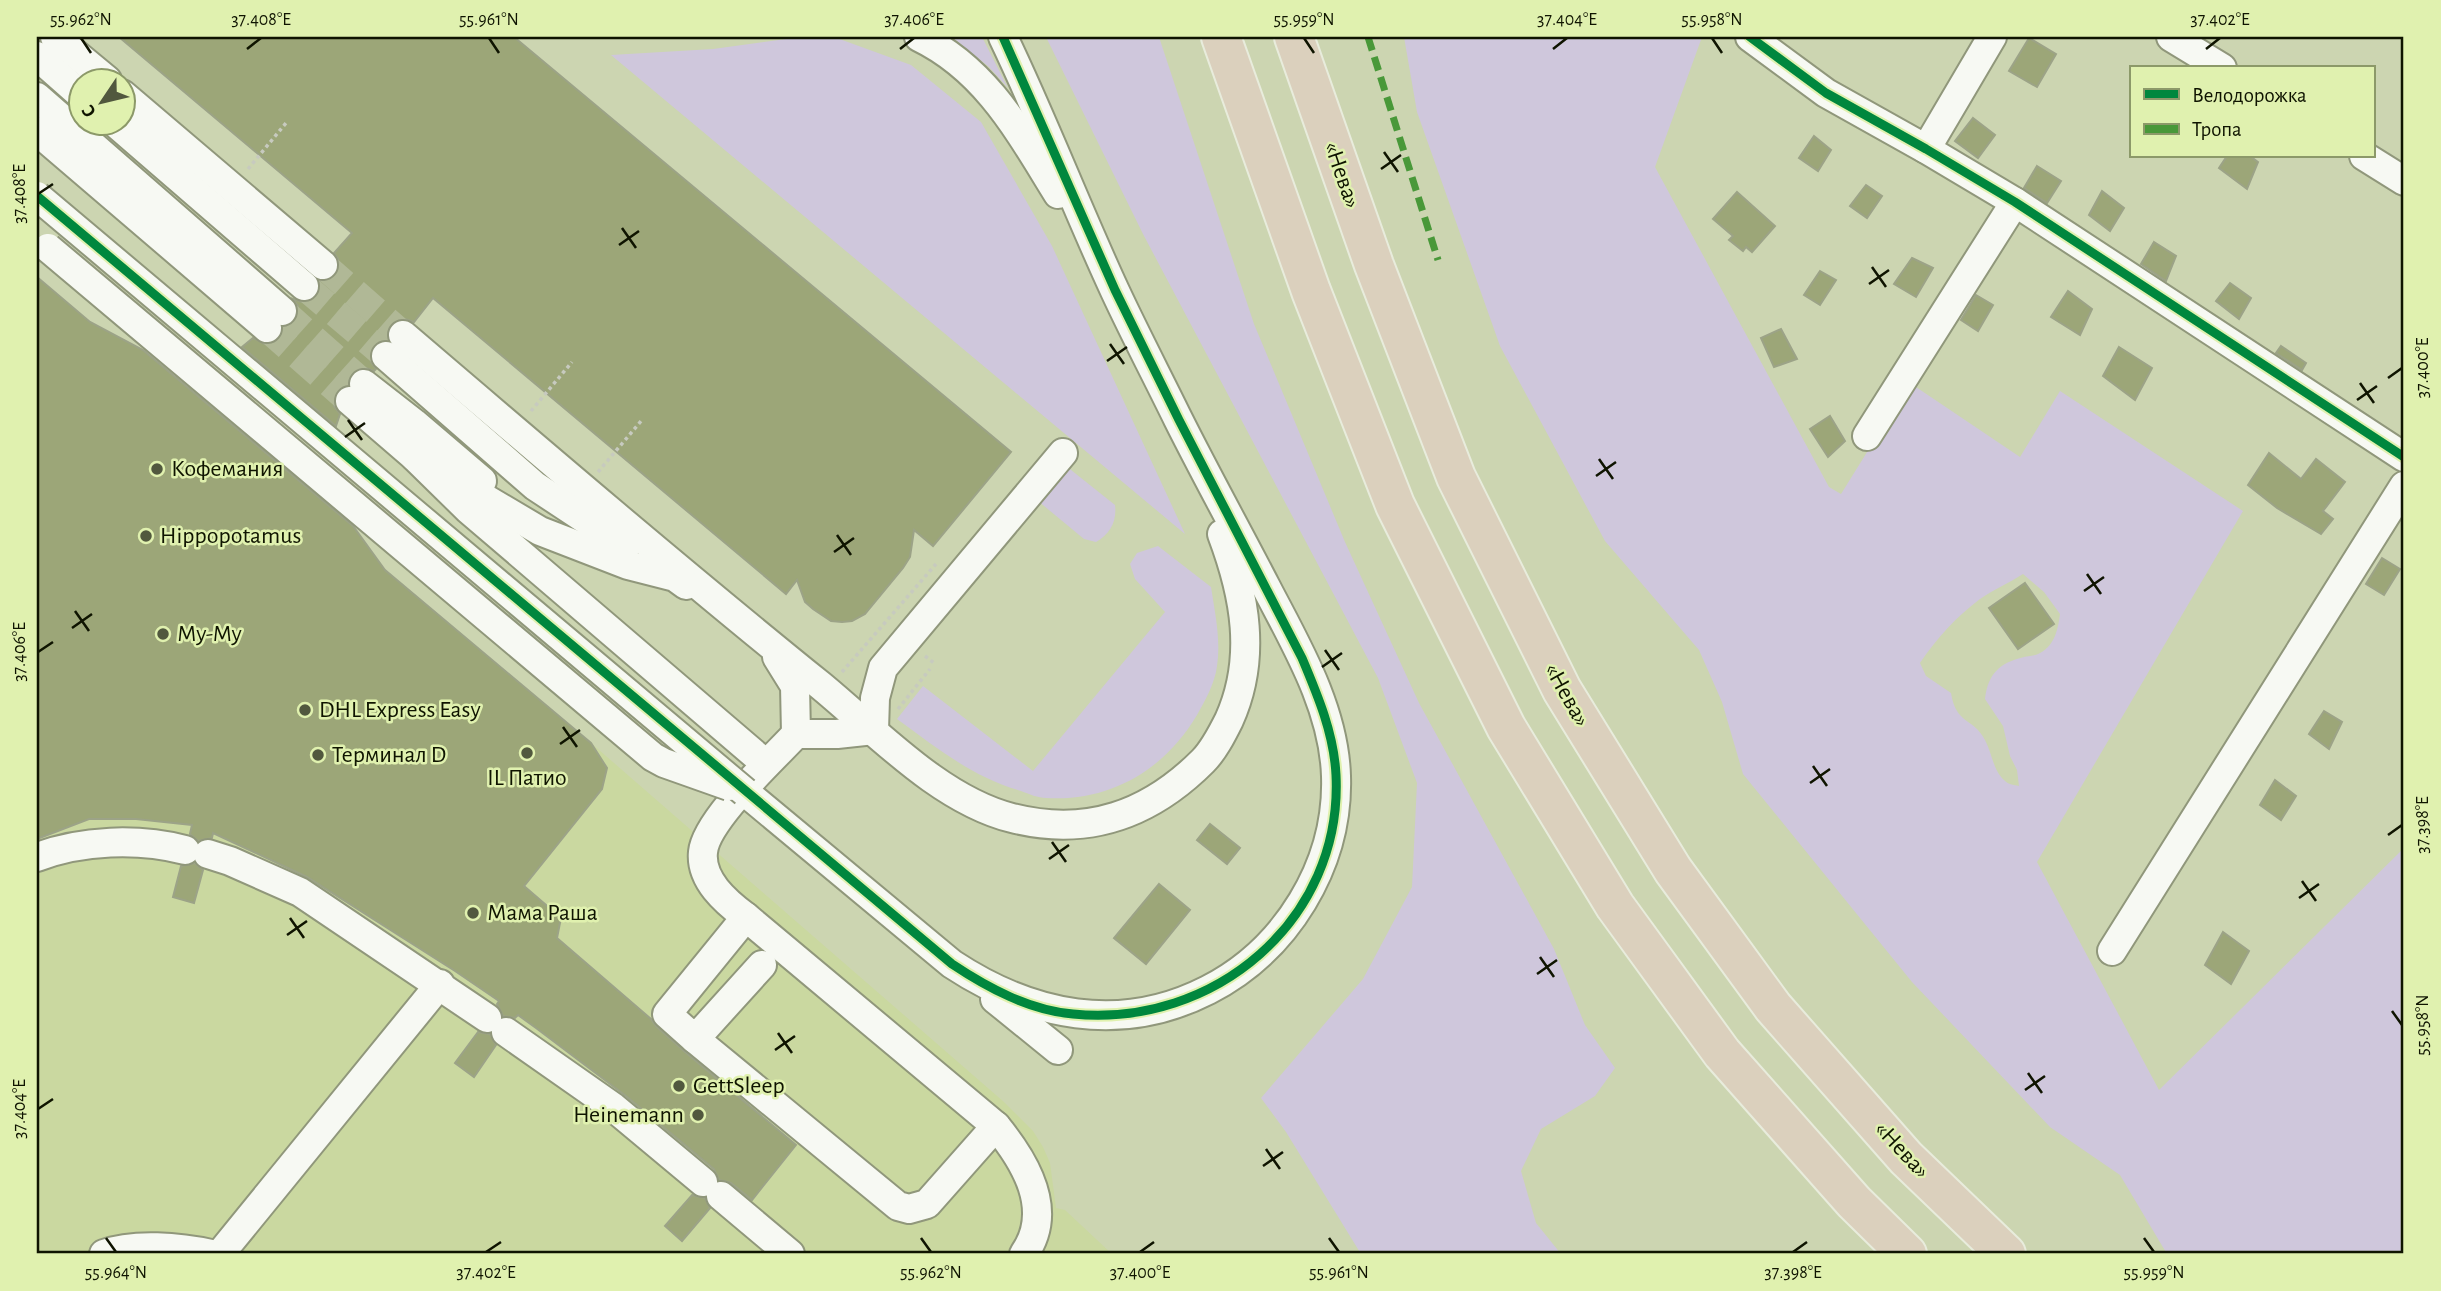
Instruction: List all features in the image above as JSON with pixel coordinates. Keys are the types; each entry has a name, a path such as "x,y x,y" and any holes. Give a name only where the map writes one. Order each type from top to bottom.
{"highway":[{"path":"1221,37 1311,291 1395,505 1506,727 1615,906 1722,1052 1854,1202 1908,1254"},
{"name":"«Нева»","path":"1293,37 1374,265 1456,477 1562,691 1673,870 1773,1007 1906,1158 2006,1254"}],"street":[{"path":"55,37 90,66"},
{"path":"922,37 967,67 1001,106 1083,233 1115,290"},
{"path":"952,964 981,983 1040,1007 1072,1014 1102,1015 1163,1008 1191,999 1246,966 1287,926 1319,870 1330,835 1335,803 1333,748 1317,692 1115,290 1003,37"},
{"path":"1751,37 1826,93 2015,202 2404,457"},
{"path":"1926,149 1992,37"},
{"path":"2171,37 2219,66"},
{"path":"37,56 66,82"},
{"path":"37,97 274,319 37,131"},
{"path":"136,106 323,265"},
{"path":"130,136 304,286"},
{"path":"2367,158 2404,181"},
{"path":"37,196 744,792 1058,1050"},
{"path":"1867,436 2015,202"},
{"path":"37,238 653,757 744,792"},
{"path":"395,346 535,486 591,523 666,557 914,765 982,806 1008,817 1061,826 1085,825 1113,818 1141,808 1166,793 1207,757 1235,706 1246,652 1242,597 1233,562 1179,420"},
{"path":"540,531 414,423 357,392 415,457 468,509 766,764"},
{"path":"874,730 875,698 883,668 1063,453"},
{"path":"415,457 540,531 628,565 675,578 759,636 795,686 796,734"},
{"path":"2112,951 2404,486"},
{"path":"874,730 796,734 716,822 702,854 707,874 725,900 996,1126 1024,1164 1032,1184 1036,1207 1034,1231 1024,1254"},
{"path":"37,857 55,850 88,845 133,843 170,846 230,861 300,892 440,984 613,1107 790,1254"},
{"path":"746,917 667,1014 695,1040 898,1206 909,1209 927,1204 996,1126"},
{"path":"695,1040 762,965"},
{"path":"220,1254 440,984"},
{"path":"104,1254 136,1247 211,1254"}],"path":[{"path":"246,170 286,123"},
{"path":"531,411 572,362"},
{"path":"598,471 642,420"},
{"path":"840,674 943,557"}],"shaded area":[{"path":"801,37 834,37 911,65 981,122 1052,246 1185,534 611,55 713,49"},
{"path":"952,37 982,37 1008,88 989,67"},
{"path":"1046,37 1159,37 1254,324 1345,542 1419,703 1554,949 1585,1025 1615,1068 1595,1096 1541,1129 1521,1171 1536,1223 1561,1254 1361,1254 1286,1132 1261,1098 1363,979 1412,887 1417,783 1378,678 1143,234"},
{"path":"1404,37 1702,37 1655,167 1829,487 1841,494 1910,383 2020,457 2060,391 2243,511 2037,862 2159,1090 2404,848 2404,1254 2167,1254 2120,1175 2050,1127 1912,982 1743,774 1722,702 1699,650 1605,541 1500,346 1417,112","holes":["2023,574 2044,592 2060,614 2052,641 2038,654 2001,666 1992,676 1985,699 2003,726 2010,756 2017,770 2019,786 2000,776 1980,733 1957,711 1951,693 1926,676 1920,663 1940,637 1971,606"]},
{"path":"37,277 591,743 1004,1102 1033,1131 1043,1147 1050,1163 1056,1208 1065,1210 1112,1254 37,1254"},
{"path":"1061,462 1115,505 1112,527 1096,542 1084,539 1032,496"},
{"path":"1158,546 1211,587 1217,626 1217,666 1209,692 1184,734 1152,766 1134,778 1093,794 1070,798 1040,797 1003,785 971,770 897,719 923,686 1033,771 1165,612 1135,579 1130,564 1137,553"}],"building":[{"path":"119,37 514,37 1011,452 933,546 914,530 910,557 903,568 865,614 852,621 842,622 831,621 805,602 797,580 786,594 433,298 414,322 397,320 390,325 387,340 373,346 370,353 371,362 376,369 374,371 357,369 351,374 348,385 337,391 334,406 340,414 336,426 242,347 253,338 265,344 272,344 279,339 283,327 294,322 298,315 298,306 293,299 310,301 317,296 320,281 328,281 335,276 339,267 334,253 352,233"},
{"path":"2029,38 2056,54 2037,87 2009,71"},
{"path":"1973,118 1995,135 1978,158 1955,141"},
{"path":"1814,136 1831,150 1818,171 1799,158"},
{"path":"2226,158 2253,158 2258,162 2247,189 2219,168"},
{"path":"2037,166 2061,181 2047,203 2024,188"},
{"path":"1866,185 1882,196 1867,218 1850,206"},
{"path":"2102,191 2124,208 2110,231 2089,215"},
{"path":"1737,192 1775,226 1752,252 1746,247 1743,251 1729,240 1733,236 1713,219"},
{"path":"2154,242 2176,256 2166,281 2141,264"},
{"path":"1912,258 1933,268 1916,297 1894,284"},
{"path":"1820,271 1836,280 1820,305 1804,295"},
{"name":"Терминал D","path":"37,277 90,322 143,350 353,526 385,570 591,743 607,768 602,789 524,886 561,918 557,938 684,1051 796,1145 752,1200 731,1183 719,1180 714,1169 626,1096 536,1028 518,1015 515,1018 503,1016 497,1004 499,1001 307,877 213,833 212,838 198,841 190,834 192,825 136,819 89,819 37,839"},
{"path":"2230,283 2251,298 2239,319 2216,301"},
{"path":"2068,291 2092,309 2080,335 2051,317"},
{"path":"1976,295 1993,305 1978,331 1961,320"},
{"path":"1781,329 1797,359 1774,367 1761,338"},
{"path":"2281,346 2306,363 2302,370 2276,353"},
{"path":"2119,347 2152,368 2135,400 2103,376"},
{"path":"1830,416 1845,441 1828,457 1810,429"},
{"path":"2269,453 2301,479 2316,459 2345,482 2323,511 2333,519 2321,534 2277,508 2248,485"},
{"path":"2382,558 2400,569 2384,595 2366,584"},
{"path":"2025,583 2054,624 2018,649 1989,608"},
{"path":"2324,711 2342,722 2329,749 2309,734"},
{"path":"2275,780 2296,796 2281,820 2260,805"},
{"path":"1210,824 1240,848 1227,864 1197,840"},
{"path":"195,863 203,870 194,903 173,897 181,866"},
{"path":"1159,884 1190,910 1146,964 1114,938"},
{"path":"2223,932 2249,951 2231,984 2205,965"},
{"path":"478,1032 490,1034 496,1045 474,1077 455,1063"},
{"path":"692,1195 705,1198 710,1208 682,1241 665,1226"}],"tunnel":[{"path":"323,265 403,335"},
{"path":"304,286 386,356"},
{"path":"282,311 364,384"},
{"path":"267,328 350,401"}],"marked path":[{"path":"1368,37 1438,260"}],"cycle path":[{"path":"37,196 952,964 995,989 1041,1008 1073,1014 1125,1014 1175,1003 1220,983 1260,954 1293,918 1318,875 1332,827 1335,760 1324,715 1302,658 1115,290 1003,37"},
{"path":"1750,37 1826,93 2015,202 2404,457"}],"place":[{"name":"Кофемания","path":"157,469"},
{"name":"Hippopotamus","path":"146,536"},
{"name":"Му-Му","path":"163,634"},
{"name":"DHL Express Easy","path":"305,710"},
{"name":"IL Патио","path":"527,753"},
{"name":"Терминал D","path":"318,755"},
{"name":"Мама Раша","path":"473,913"},
{"name":"GettSleep","path":"679,1086"},
{"name":"Heinemann","path":"698,1115"}]}
